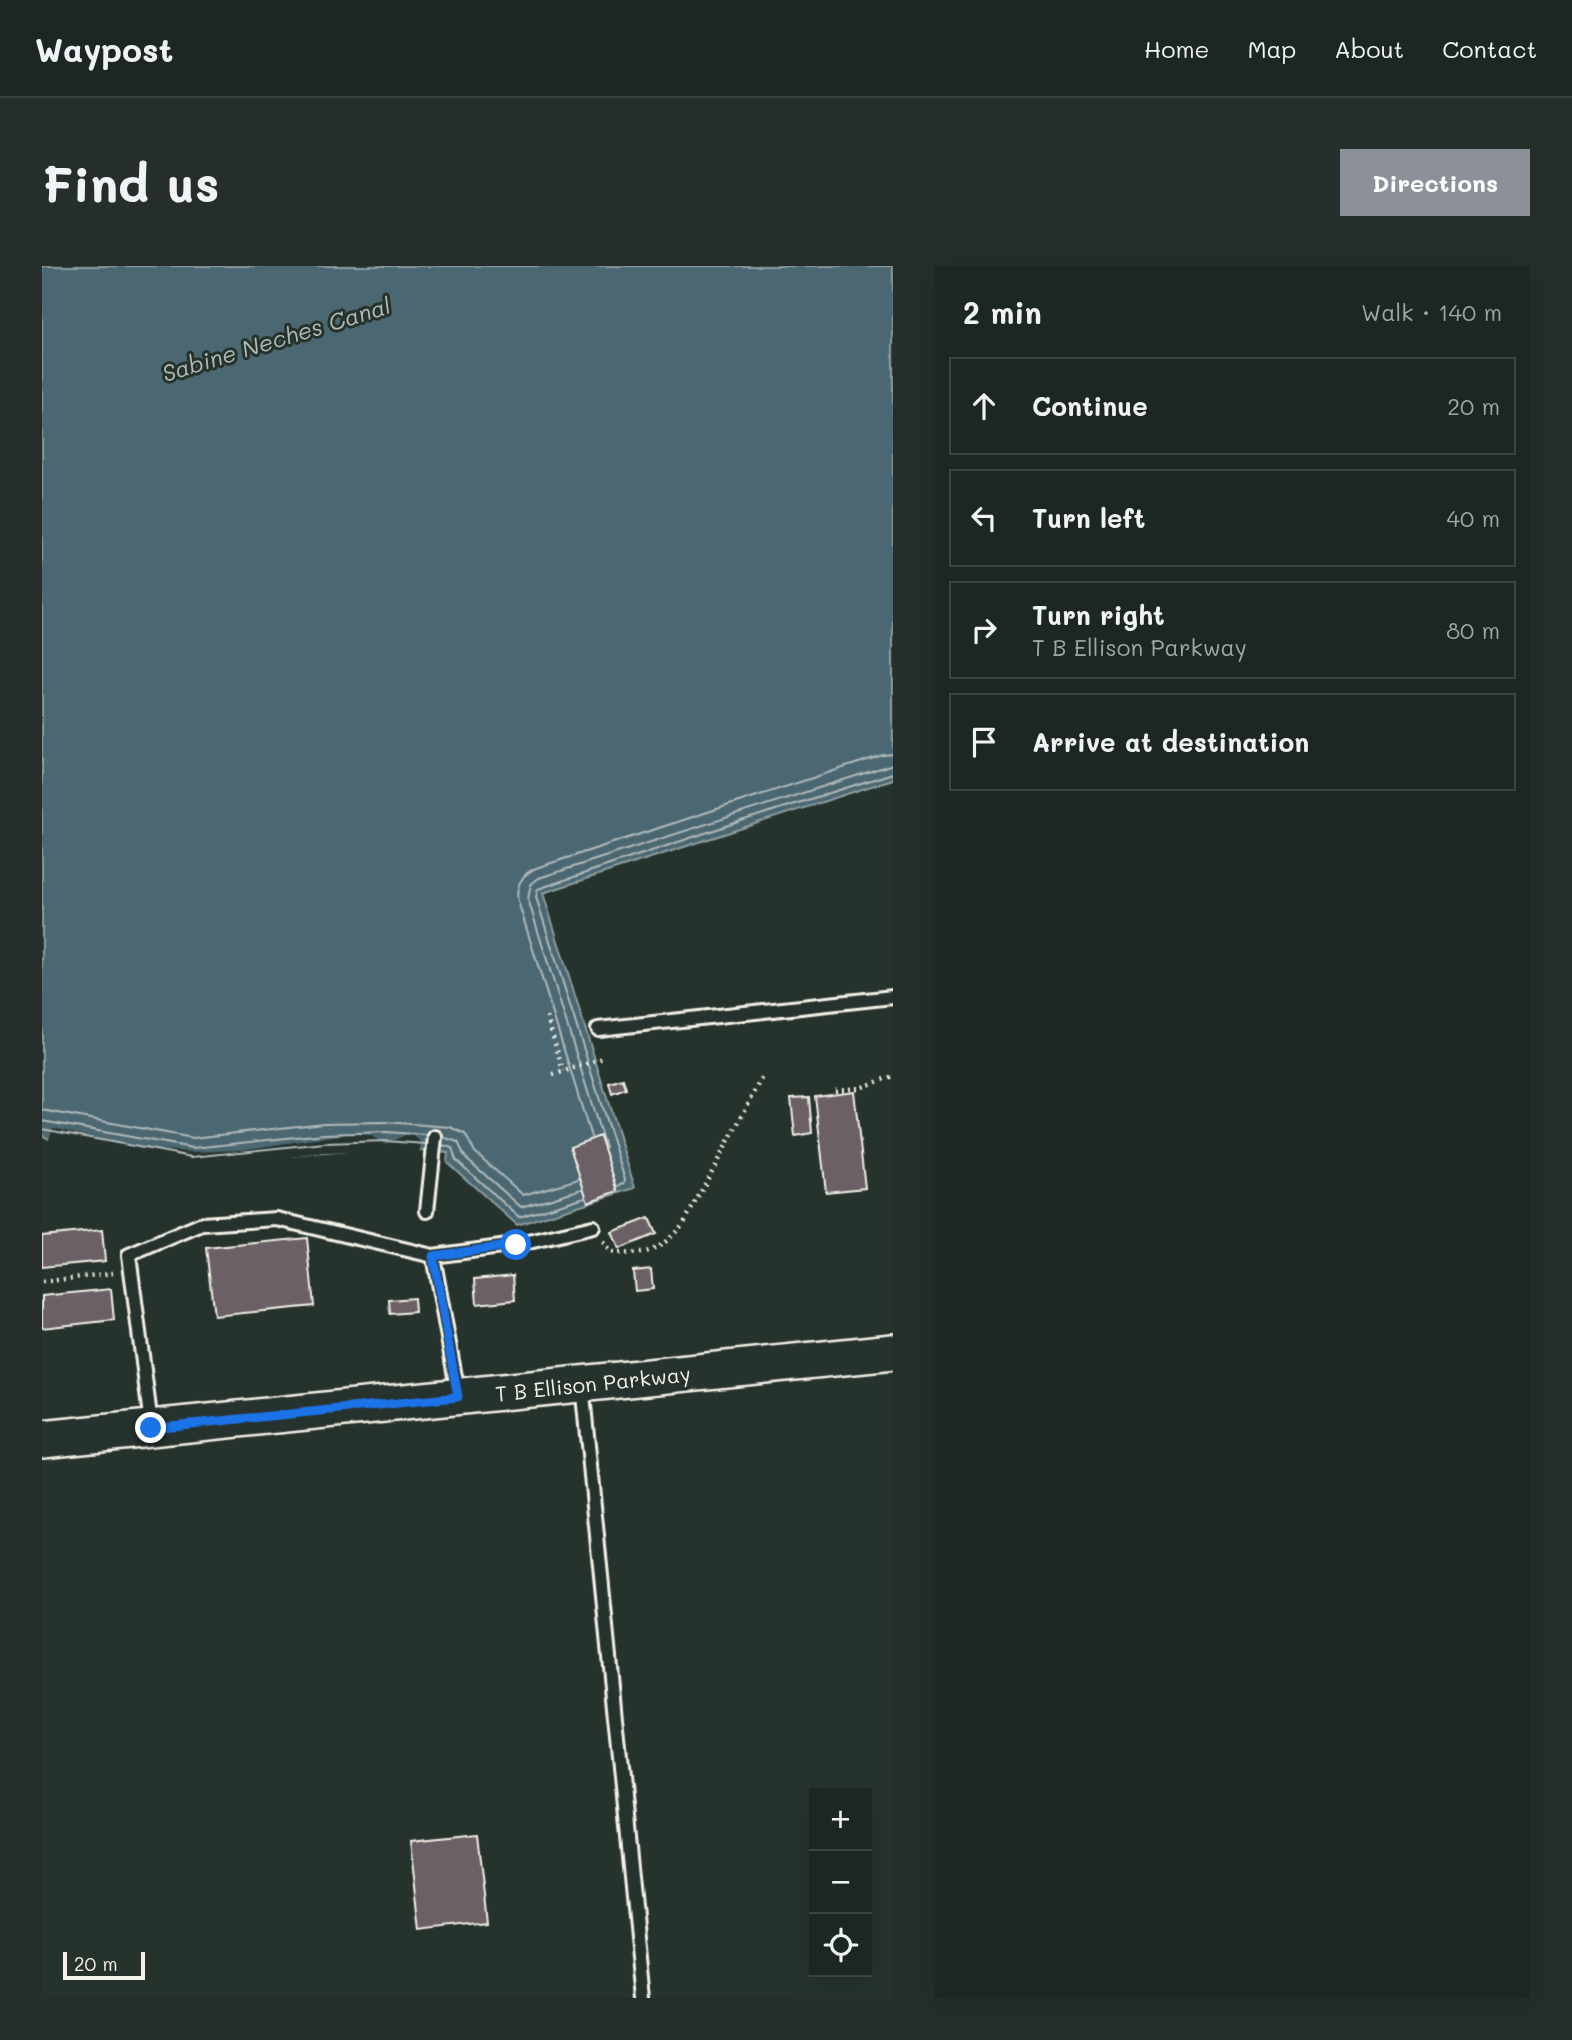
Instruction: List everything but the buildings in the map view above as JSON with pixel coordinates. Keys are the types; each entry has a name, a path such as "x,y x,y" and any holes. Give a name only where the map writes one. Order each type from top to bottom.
{"street":[{"name":"T B Ellison Parkway","path":"42,1439 893,1352"}],"lane":[{"path":"598,1029 893,997"},
{"path":"427,1211 435,1137"},
{"path":"151,1428 129,1255 202,1224 277,1219 433,1256 516,1245 593,1227"},
{"path":"433,1256 458,1397"},
{"path":"582,1385 643,1998"}],"path":[{"path":"547,1017 563,1071"},
{"path":"553,1075 603,1058"},
{"path":"835,1090 860,1088 893,1076"},
{"path":"593,1227 610,1252 647,1253 666,1243 684,1223 763,1077"},
{"path":"42,1282 131,1271"}],"water":[{"name":"Sabine Neches Canal","path":"42,266 893,266 893,779 543,893 635,1188 517,1225 447,1162 448,1153 385,1148 192,1164 49,1139 42,1135"}],"pier":[{"path":"53,1128 142,1149 193,1152 241,1150 347,1134 370,1135 385,1144 410,1133 421,1142 419,1154 385,1151 325,1153 192,1168 48,1142"}],"route":[{"path":"151,1428 458,1397 433,1256 516,1245"}]}
